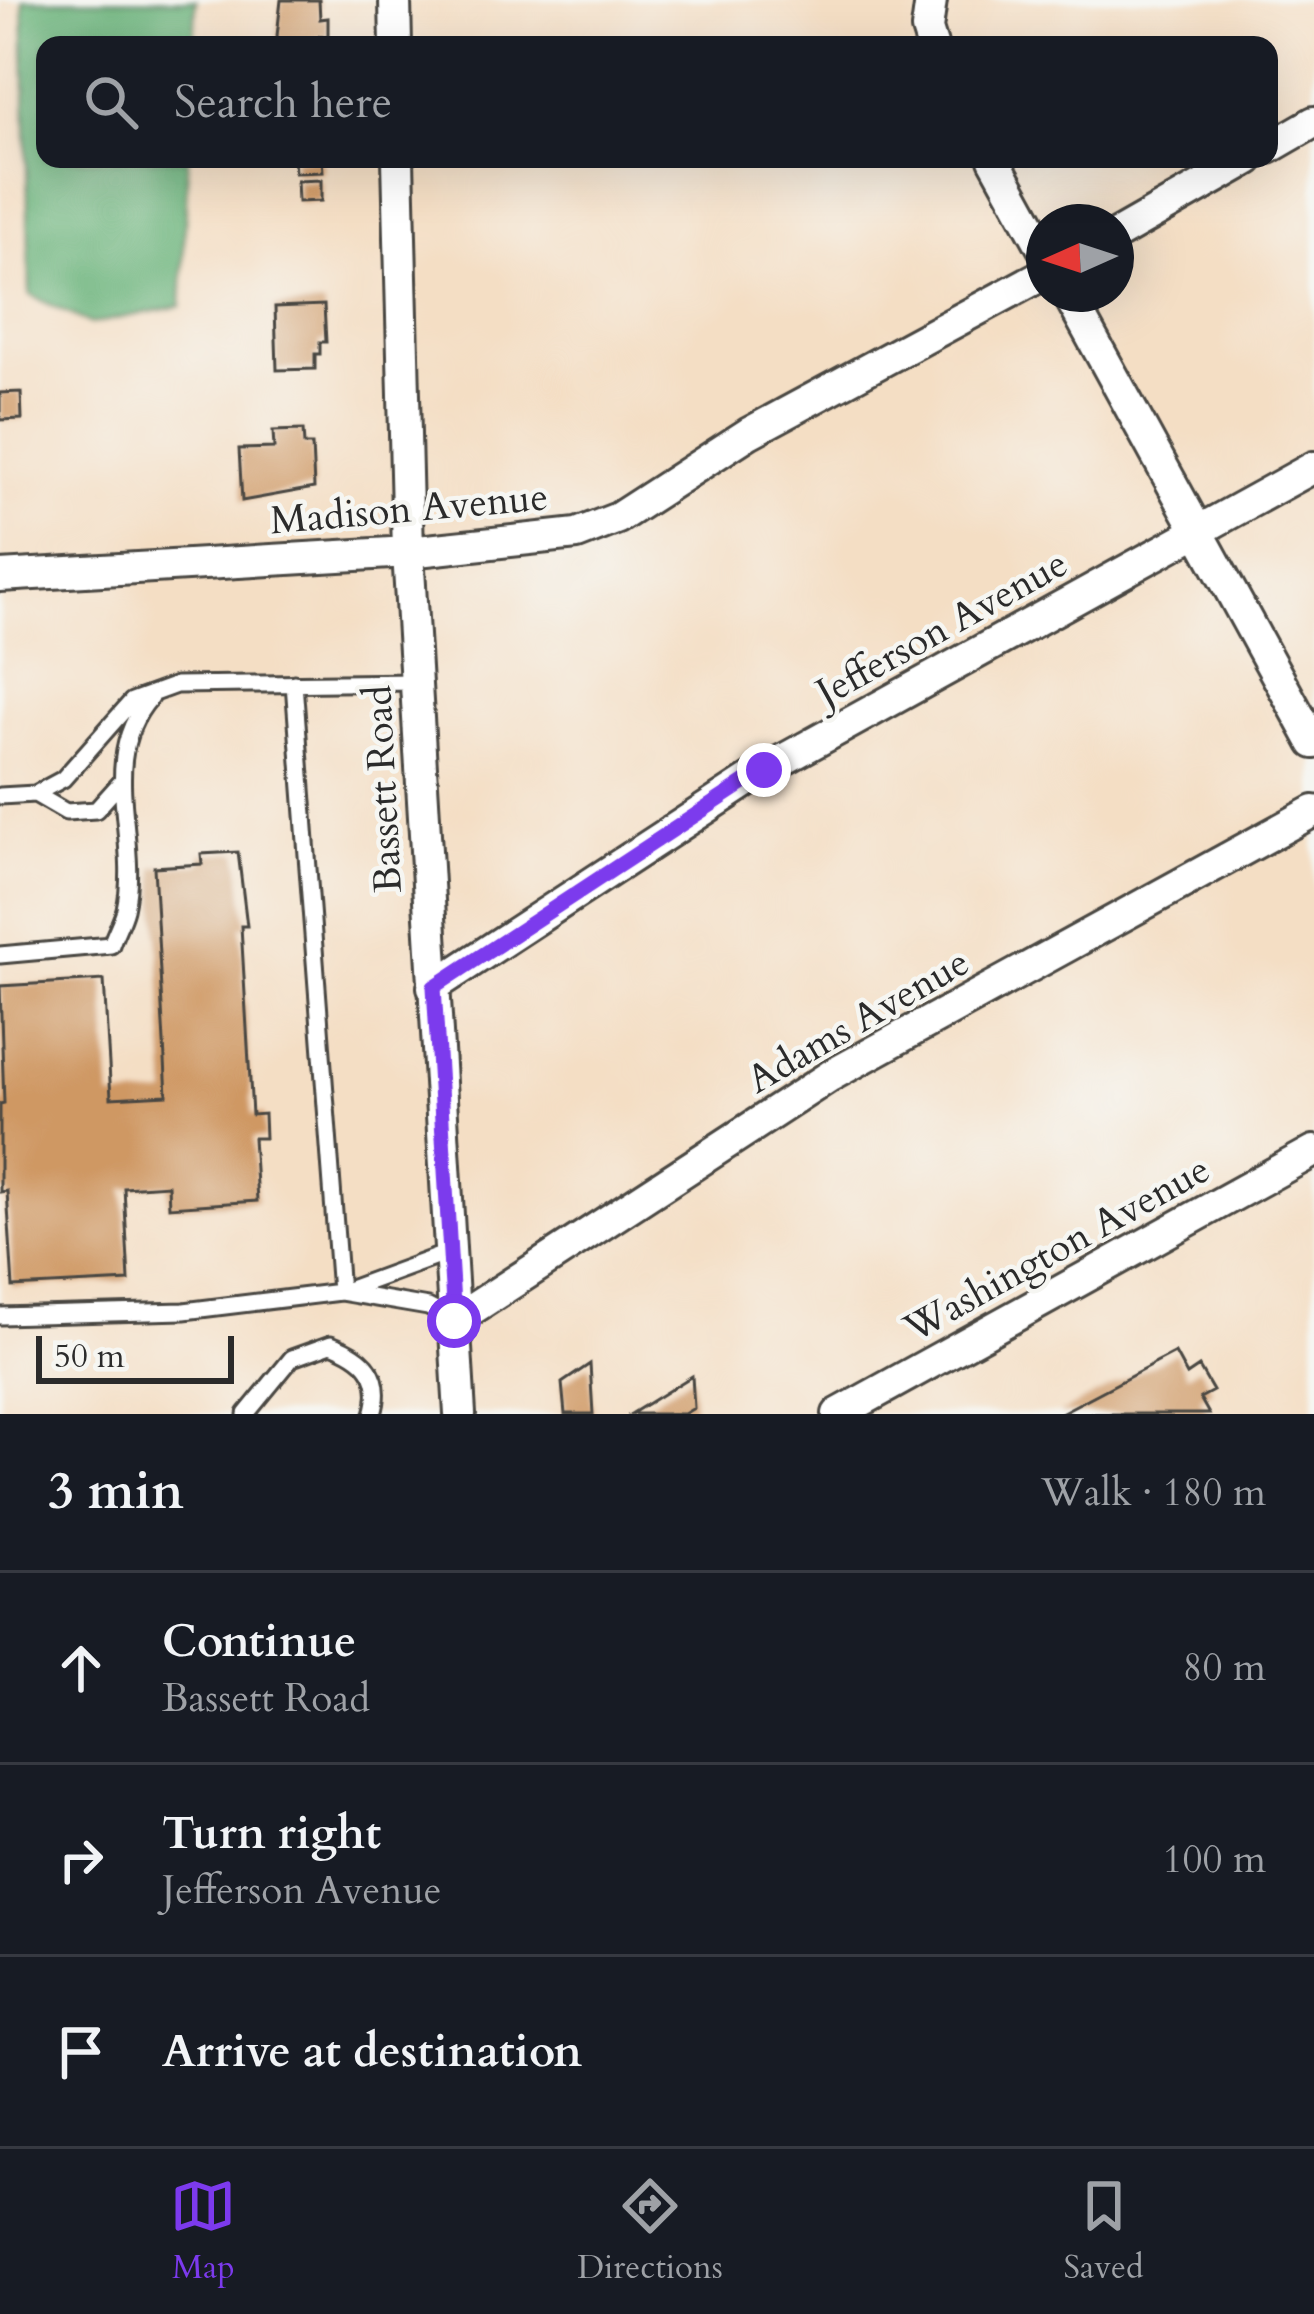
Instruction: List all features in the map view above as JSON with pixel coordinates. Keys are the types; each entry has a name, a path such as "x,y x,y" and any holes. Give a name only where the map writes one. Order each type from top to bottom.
{"street":[{"path":"394,0 396,36"},
{"path":"929,5 931,36"},
{"path":"1278,143 1314,122"},
{"name":"Bassett Road","path":"398,168 408,551 460,1414"},
{"path":"999,168 1026,217"},
{"path":"1134,225 1234,168"},
{"name":"Madison Avenue","path":"0,576 543,541 618,518 749,433 1026,284"},
{"path":"1078,312 1314,743"},
{"name":"Jefferson Avenue","path":"434,987 764,770 1314,467"},
{"name":"Adams Avenue","path":"454,1321 830,1076 1314,811"},
{"name":"Washington Avenue","path":"838,1414 1314,1151"}],"lane":[{"path":"0,796 35,794 63,779 133,701 176,686 416,682"},
{"path":"294,683 340,1292"},
{"path":"0,955 111,945 126,907 122,781 128,734 153,694"},
{"path":"35,794 66,812 96,810 122,781"},
{"path":"0,1316 184,1311 340,1292 450,1252"},
{"path":"340,1292 428,1307 454,1321"},
{"path":"246,1414 292,1358 331,1344 362,1355 374,1373 373,1414"}],"green space":[{"path":"23,0 196,0 194,36 36,36 36,168 188,168 181,306 91,324 30,295"}],"building":[{"path":"281,0 319,0 320,19 328,18 328,36 277,36"},
{"path":"295,168 323,168 323,172 295,173"},
{"path":"321,180 321,201 298,202 297,181"},
{"path":"324,305 326,342 320,342 320,354 315,354 315,369 277,370 275,307"},
{"path":"21,392 22,419 0,420 0,393"},
{"path":"303,430 304,445 312,445 314,488 242,501 239,449 274,448 273,431"},
{"path":"238,852 247,926 241,926 252,1115 264,1114 265,1138 253,1138 257,1201 169,1207 168,1185 124,1188 129,1281 13,1287 7,1191 0,1192 0,1104 4,1103 0,986 104,980 111,1098 167,1095 154,867 202,864 201,854"},
{"path":"1175,1353 1187,1375 1199,1367 1213,1391 1200,1398 1209,1414 1059,1414"},
{"path":"590,1364 593,1414 565,1414 562,1383"},
{"path":"692,1376 694,1408 684,1414 631,1414"}],"route":[{"path":"454,1321 434,987 764,770"}]}
